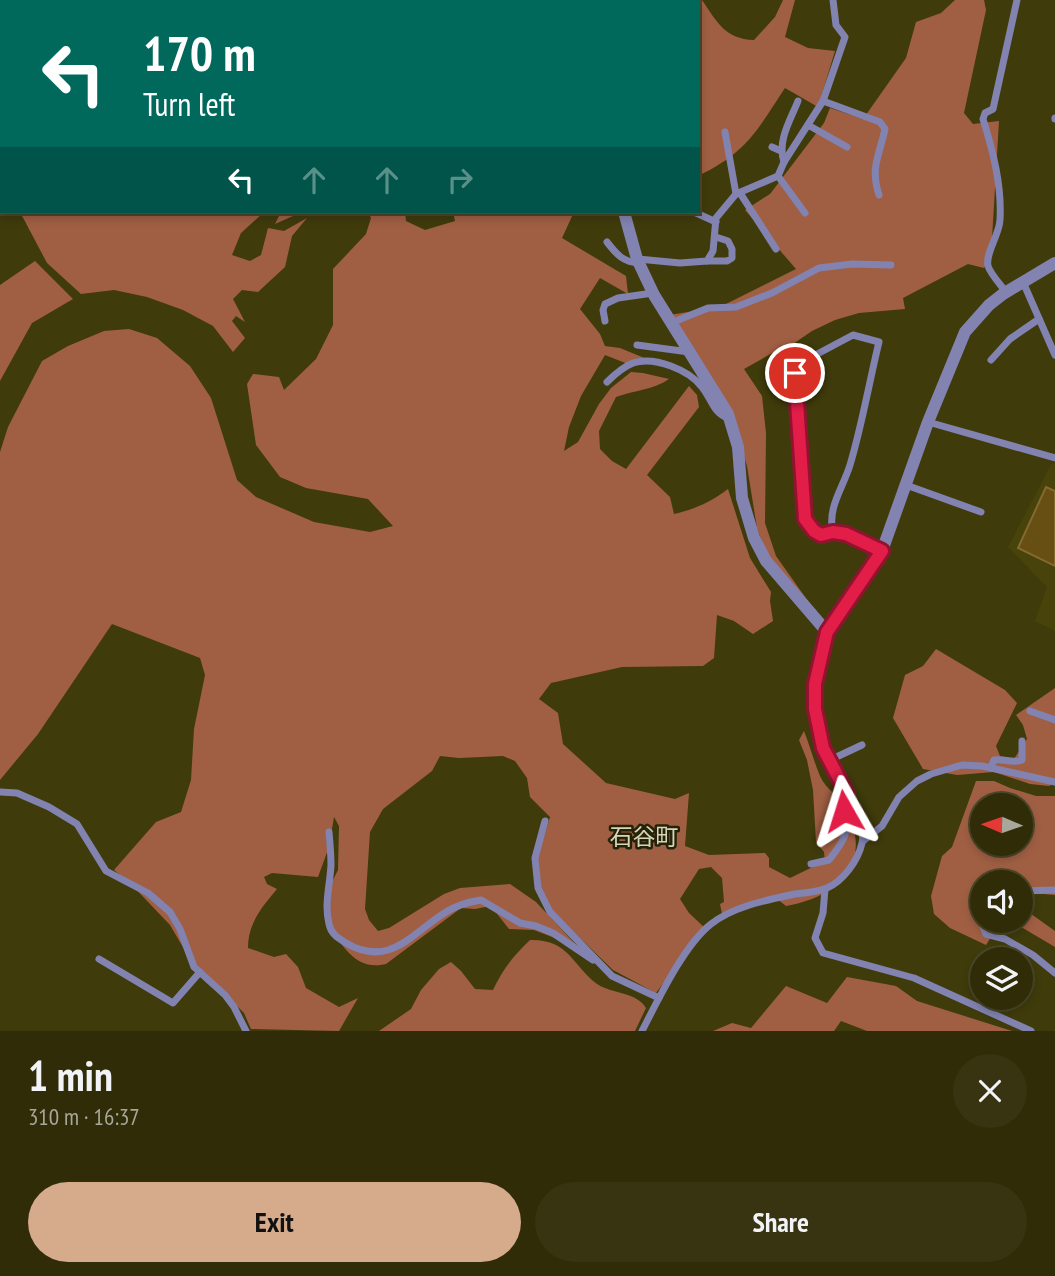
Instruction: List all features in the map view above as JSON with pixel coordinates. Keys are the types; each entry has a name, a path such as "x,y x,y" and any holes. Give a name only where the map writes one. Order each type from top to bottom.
{"street":[{"path":"707,261 713,251 716,237 716,218 738,193 778,176 823,101 845,37 836,25 832,0"},
{"path":"1006,292 989,268 988,255 998,235 1000,217 998,177 983,119 985,113 993,109 1017,0"},
{"path":"784,162 781,151 785,132 798,101"},
{"path":"823,101 880,122 885,129 874,169 874,183 879,195"},
{"path":"808,125 847,147"},
{"path":"725,132 738,193 776,249"},
{"path":"772,147 781,151"},
{"path":"778,176 805,214"},
{"path":"626,214 638,261 653,293 730,419 738,447 742,498 754,538 766,561 827,632"},
{"path":"698,214 716,222"},
{"path":"607,242 626,262 680,263 727,261 732,258 728,241 716,237"},
{"path":"863,841 860,823 823,748 815,709 818,664 827,632 882,551 928,422 964,332 989,305 1006,292 1055,263"},
{"path":"671,323 708,308 736,307 772,293 819,268 852,264 891,265"},
{"path":"1023,282 1055,355"},
{"path":"605,321 605,304 618,298 653,293"},
{"path":"991,360 1010,339 1039,319"},
{"path":"833,532 832,508 850,466 879,342 853,335 806,360 795,373 805,519 814,531 821,535 833,532 846,534 882,551"},
{"path":"637,345 689,352"},
{"path":"607,382 621,369 633,363 642,361 666,365 687,373 701,386 718,414 730,419"},
{"path":"928,422 1055,458"},
{"path":"905,485 981,512"},
{"path":"1030,711 1055,720"},
{"path":"991,767 994,760 1022,760 1022,741"},
{"path":"830,760 862,745"},
{"path":"642,1031 686,953 709,925 733,911 753,904 825,889 838,881 856,859 863,841 882,826 899,797 917,781 962,765 991,767 1055,782"},
{"path":"0,792 17,793 49,807 77,824 106,871 148,893 170,912 180,929 194,967 225,995 246,1031"},
{"path":"811,864 830,860 842,843 846,832 844,811 847,794"},
{"path":"545,821 535,858 538,888 550,912 572,933 593,960"},
{"path":"329,832 331,866 326,905 329,926 332,933 349,944 367,952 388,950 408,942 445,913 465,902 481,900 520,923 553,933 612,976 659,998"},
{"path":"825,889 815,938 823,953 914,978 1031,1031"},
{"path":"1033,891 1055,890"},
{"path":"986,933 1005,939 1033,955 1055,973"},
{"path":"99,959 173,1003 200,972"}],"shaded area":[{"path":"700,0 729,33 754,40 775,17 783,0 795,0 785,37 808,48 835,51 818,107 785,88 749,140 715,167 700,175"},
{"path":"955,0 984,0 986,10 964,113 973,124 999,121 991,255 984,268 968,264 903,298 905,309 859,313 835,320 744,369 762,396 766,433 765,523 776,556 815,611 767,557 757,528 747,466 731,414 669,315 720,307 796,269 745,210 770,194 824,123 830,108 863,119 906,58 916,22 941,13"},
{"path":"21,214 262,214 241,233 232,255 250,261 261,255 268,228 284,231 307,218 292,236 285,267 258,292 242,290 233,299 245,322 236,316 232,321 245,338 233,352 213,326 183,310 147,297 114,290 81,294 47,263"},
{"path":"280,214 298,214 275,224"},
{"path":"369,214 405,214 406,221 425,230 455,221 453,214 573,214 562,238 626,276 628,294 600,278 580,309 600,334 605,346 620,348 664,366 638,358 628,364 605,355 581,396 569,427 564,451 578,442 611,388 631,372 669,379 650,388 616,397 599,431 600,449 612,461 626,469 689,386 697,395 699,407 647,475 670,497 674,514 715,498 728,489 750,558 771,592 773,621 753,634 734,621 717,615 714,658 703,666 622,667 551,683 539,699 558,713 563,744 606,783 675,799 689,793 685,846 709,855 765,853 769,858 769,867 790,878 825,861 824,852 816,842 813,790 807,760 799,740 804,731 823,781 850,815 856,850 846,875 826,892 800,903 786,906 776,898 722,914 722,878 711,867 699,869 680,899 689,913 705,928 656,993 613,970 551,910 537,875 538,857 550,817 530,797 527,778 515,761 503,756 440,756 432,771 383,809 370,832 365,909 369,920 378,931 389,928 444,894 460,888 510,884 536,902 578,947 534,930 509,929 491,906 461,908 386,964 365,964 349,953 325,919 330,886 338,870 339,826 334,817 329,847 318,877 272,873 264,877 267,884 277,889 253,923 248,948 274,957 286,954 298,967 306,988 339,1007 358,998 339,1031 251,1029 244,1013 209,981 184,949 170,925 114,870 156,822 181,812 191,780 194,729 205,675 200,658 112,624 38,734 0,780 0,452 8,427 42,361 68,346 104,331 129,329 157,338 190,366 211,398 237,480 256,497 314,522 370,532 393,526 368,499 306,488 280,477 256,445 247,384 253,374 279,377 284,390 316,359 333,325 333,269 366,234 371,218"},
{"path":"35,261 73,299 32,323 0,381 0,285"},
{"path":"1052,463 1055,464 1055,631 1035,621 1047,587 1008,547"},
{"path":"936,649 1005,690 1017,703 996,746 1000,756 1014,759 1027,739 1023,725 1016,715 1055,688 1055,783 1049,786 1030,784 994,772 957,775 923,769 893,718 905,675 923,666"},
{"path":"976,781 994,781 1026,793 972,793"},
{"path":"1033,795 1055,796 1055,895 1033,893 1033,870 970,870 970,933 994,933 986,945 950,928 934,914 931,896 942,856 952,847 970,798 970,856 1033,856"},
{"path":"1033,915 1055,931 1055,947 1031,933"},
{"path":"530,940 543,941 562,948 597,984 642,1003 646,1008 635,1031 379,1031 411,1009 421,990 439,969 451,962 475,989 493,990 509,963"},
{"path":"847,977 896,986 917,1001 1012,1031 867,1031 841,1021 834,1031 713,1031 732,1023 751,1028 786,986 827,1003"}],"building":[{"path":"1046,487 1055,491 1055,566 1018,548"}],"district":[{"name":"石谷町","path":"644,836"}],"route":[{"path":"795,373 805,519 814,531 821,535 833,532 846,534 882,551 827,632 815,684 816,723 823,748 847,794 844,811"}]}
